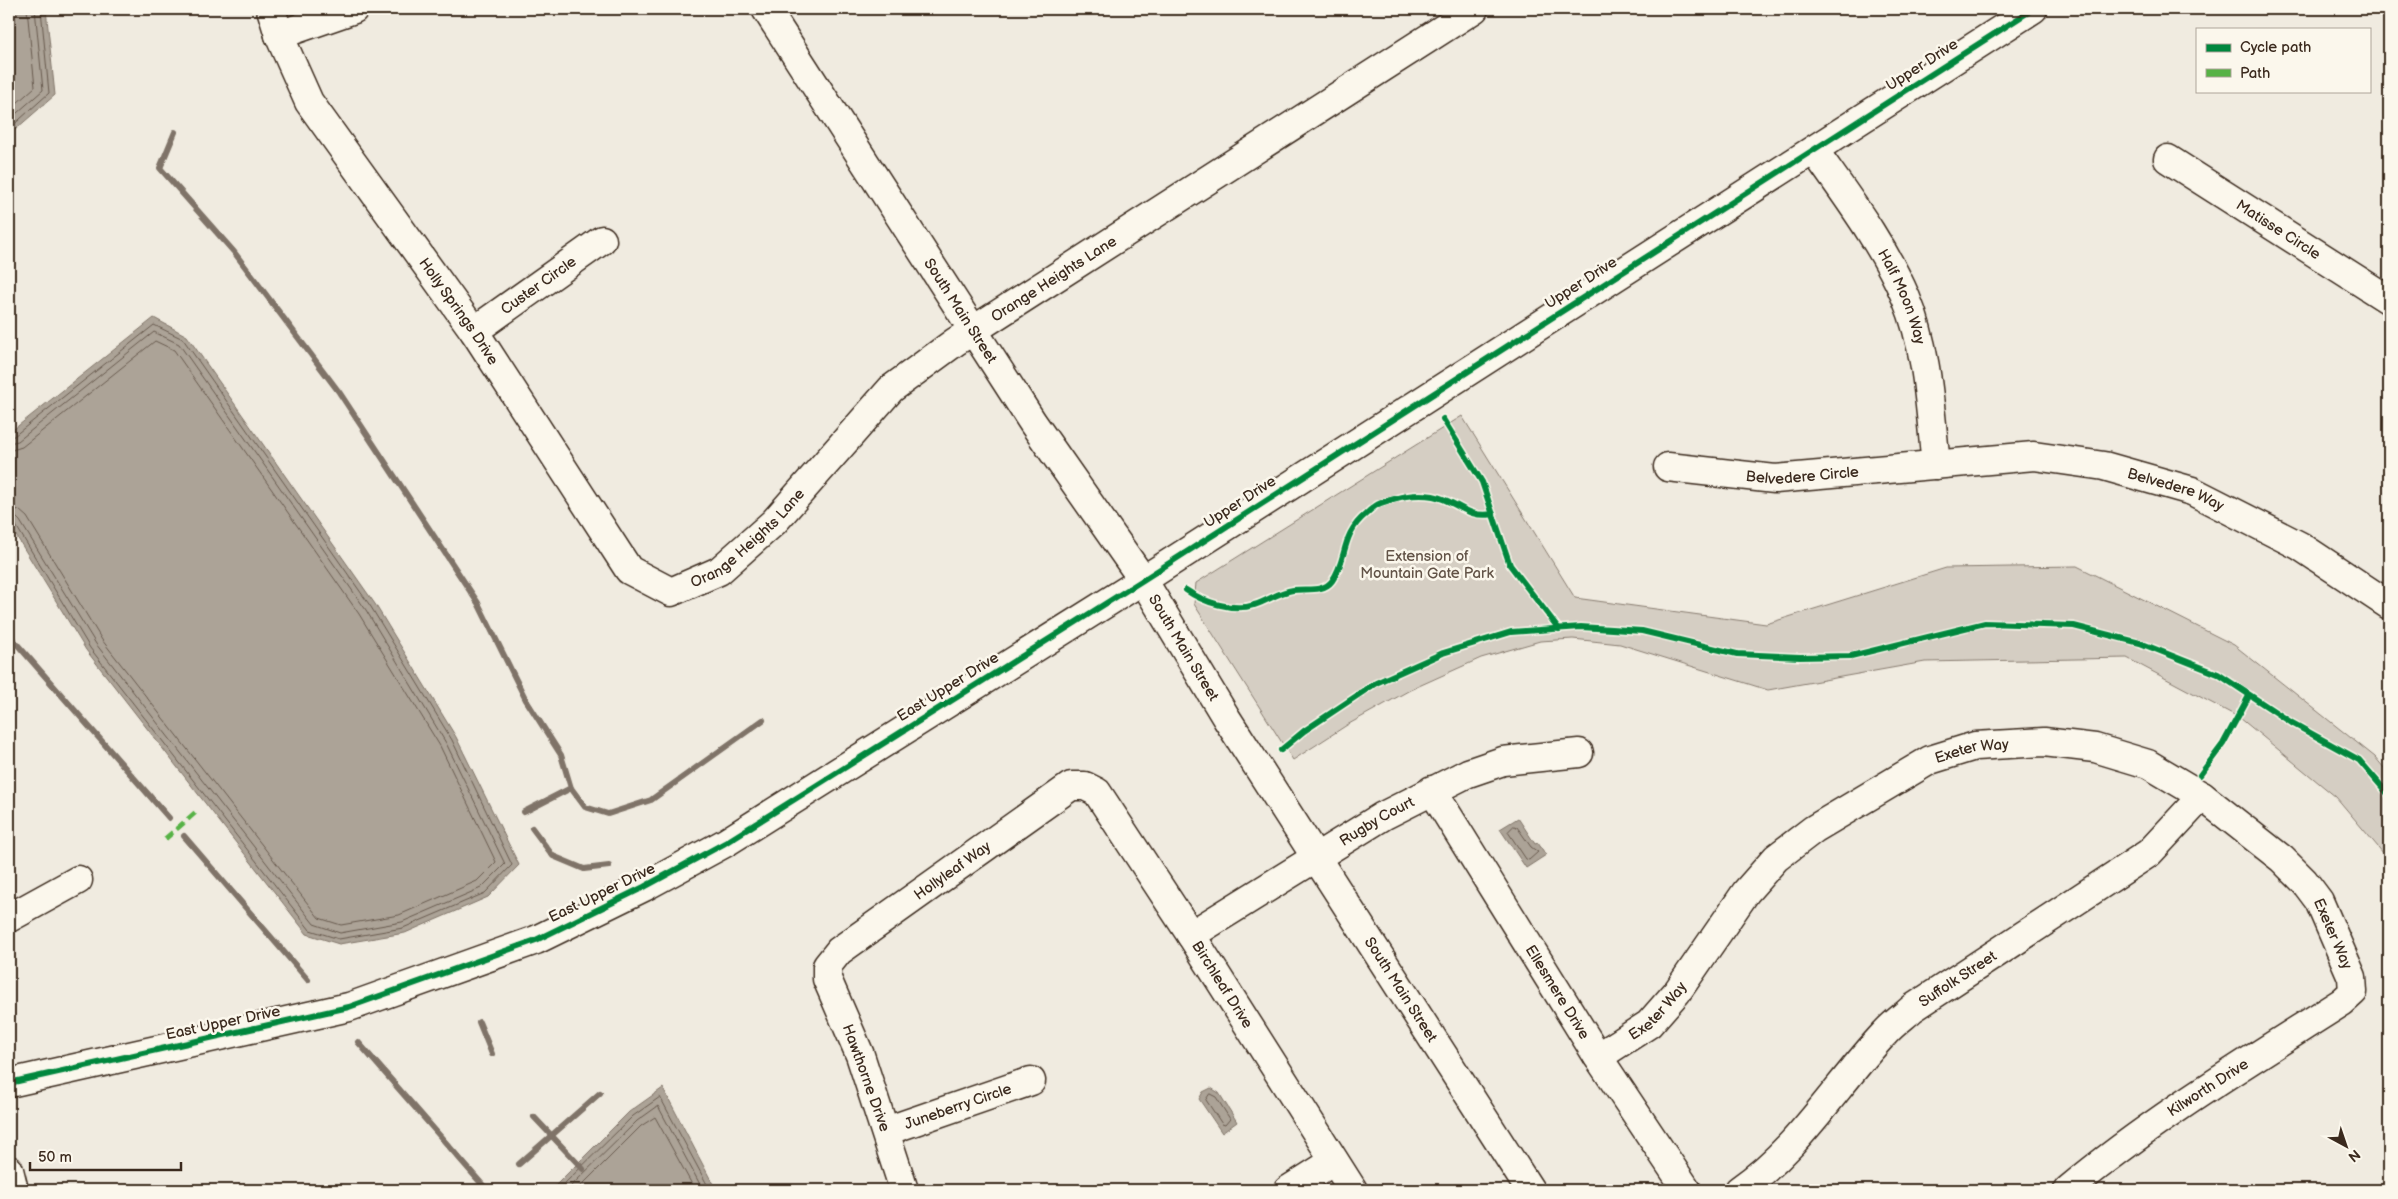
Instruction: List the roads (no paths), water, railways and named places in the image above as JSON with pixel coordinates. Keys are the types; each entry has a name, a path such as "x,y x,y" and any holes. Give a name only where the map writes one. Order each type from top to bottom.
{"street":[{"name":"Holly Springs Drive","path":"271,9 279,35 309,102 474,331 629,570 671,592"},
{"path":"279,35 354,9"},
{"name":"South Main Street","path":"766,9 1033,423 1143,580 1227,719 1530,1190"},
{"name":"Orange Heights Lane","path":"671,592 719,571 774,522 891,388 972,330 1474,9"},
{"name":"Upper Drive","path":"1143,580 2033,9"},
{"name":"Half Moon Way","path":"1814,150 1879,245 1906,299 1923,357 1936,465"},
{"name":"Matisse Circle","path":"2168,160 2389,300"},
{"name":"Custer Circle","path":"474,331 602,240"},
{"name":"Belvedere Way","path":"1936,465 2034,456 2104,466 2192,492 2300,546 2389,605"},
{"name":"Belvedere Circle","path":"1668,466 1775,479 1936,465"},
{"name":"East Upper Drive","path":"9,1083 349,1007 536,940 644,887 725,843 1143,580"},
{"name":"Exeter Way","path":"1598,1057 1649,1024 1677,992 1746,892 1776,858 1814,829 1930,760 1975,746 2044,742 2095,748 2148,764 2202,796 2282,859 2304,881 2319,902 2352,977 2353,992"},
{"name":"Rugby Court","path":"1191,935 1383,816 1468,773 1503,761 1579,753"},
{"name":"Hollyleaf Way","path":"827,966 839,951 1071,786 1085,786"},
{"name":"Birchleaf Drive","path":"1085,786 1096,792 1191,935 1353,1190"},
{"name":"Ellesmere Drive","path":"1432,790 1598,1057 1687,1190"},
{"name":"Suffolk Street","path":"1739,1190 1758,1177 1785,1152 1885,1032 1914,1008 2149,853 2202,796"},
{"path":"9,918 78,880"},
{"name":"Hawthorne Drive","path":"827,966 827,980 860,1055 904,1190"},
{"name":"Kilworth Drive","path":"2068,1190 2117,1149 2342,1002 2353,992"},
{"name":"Juneberry Circle","path":"886,1131 1031,1081"},
{"path":"1288,1190 1334,1161"},
{"path":"9,1170 14,1190"}],"water":[{"path":"9,9 46,9 55,95 9,135"},
{"path":"154,318 187,336 375,604 456,737 519,865 488,897 405,933 339,944 307,934 86,650 9,524 9,433"},
{"path":"1518,818 1535,844 1538,843 1546,855 1526,868 1500,829"},
{"path":"663,1088 716,1190 551,1190 629,1112"},
{"path":"1211,1088 1219,1093 1237,1122 1222,1133 1199,1099 1203,1092"}],"waterway":[{"path":"175,132 160,168 234,252 339,392 478,603 526,700 561,755 571,788"},
{"path":"9,635 169,818"},
{"path":"524,812 571,788 585,807 608,814 651,800 763,720"},
{"path":"532,828 553,856 584,869 609,866"},
{"path":"184,836 308,980"},
{"path":"479,1022 492,1054"},
{"path":"358,1042 487,1190"},
{"path":"519,1164 600,1093"},
{"path":"534,1117 583,1169"}],"park label":[{"name":"Extension of Mountain Gate Park","path":"1427,564"}]}
